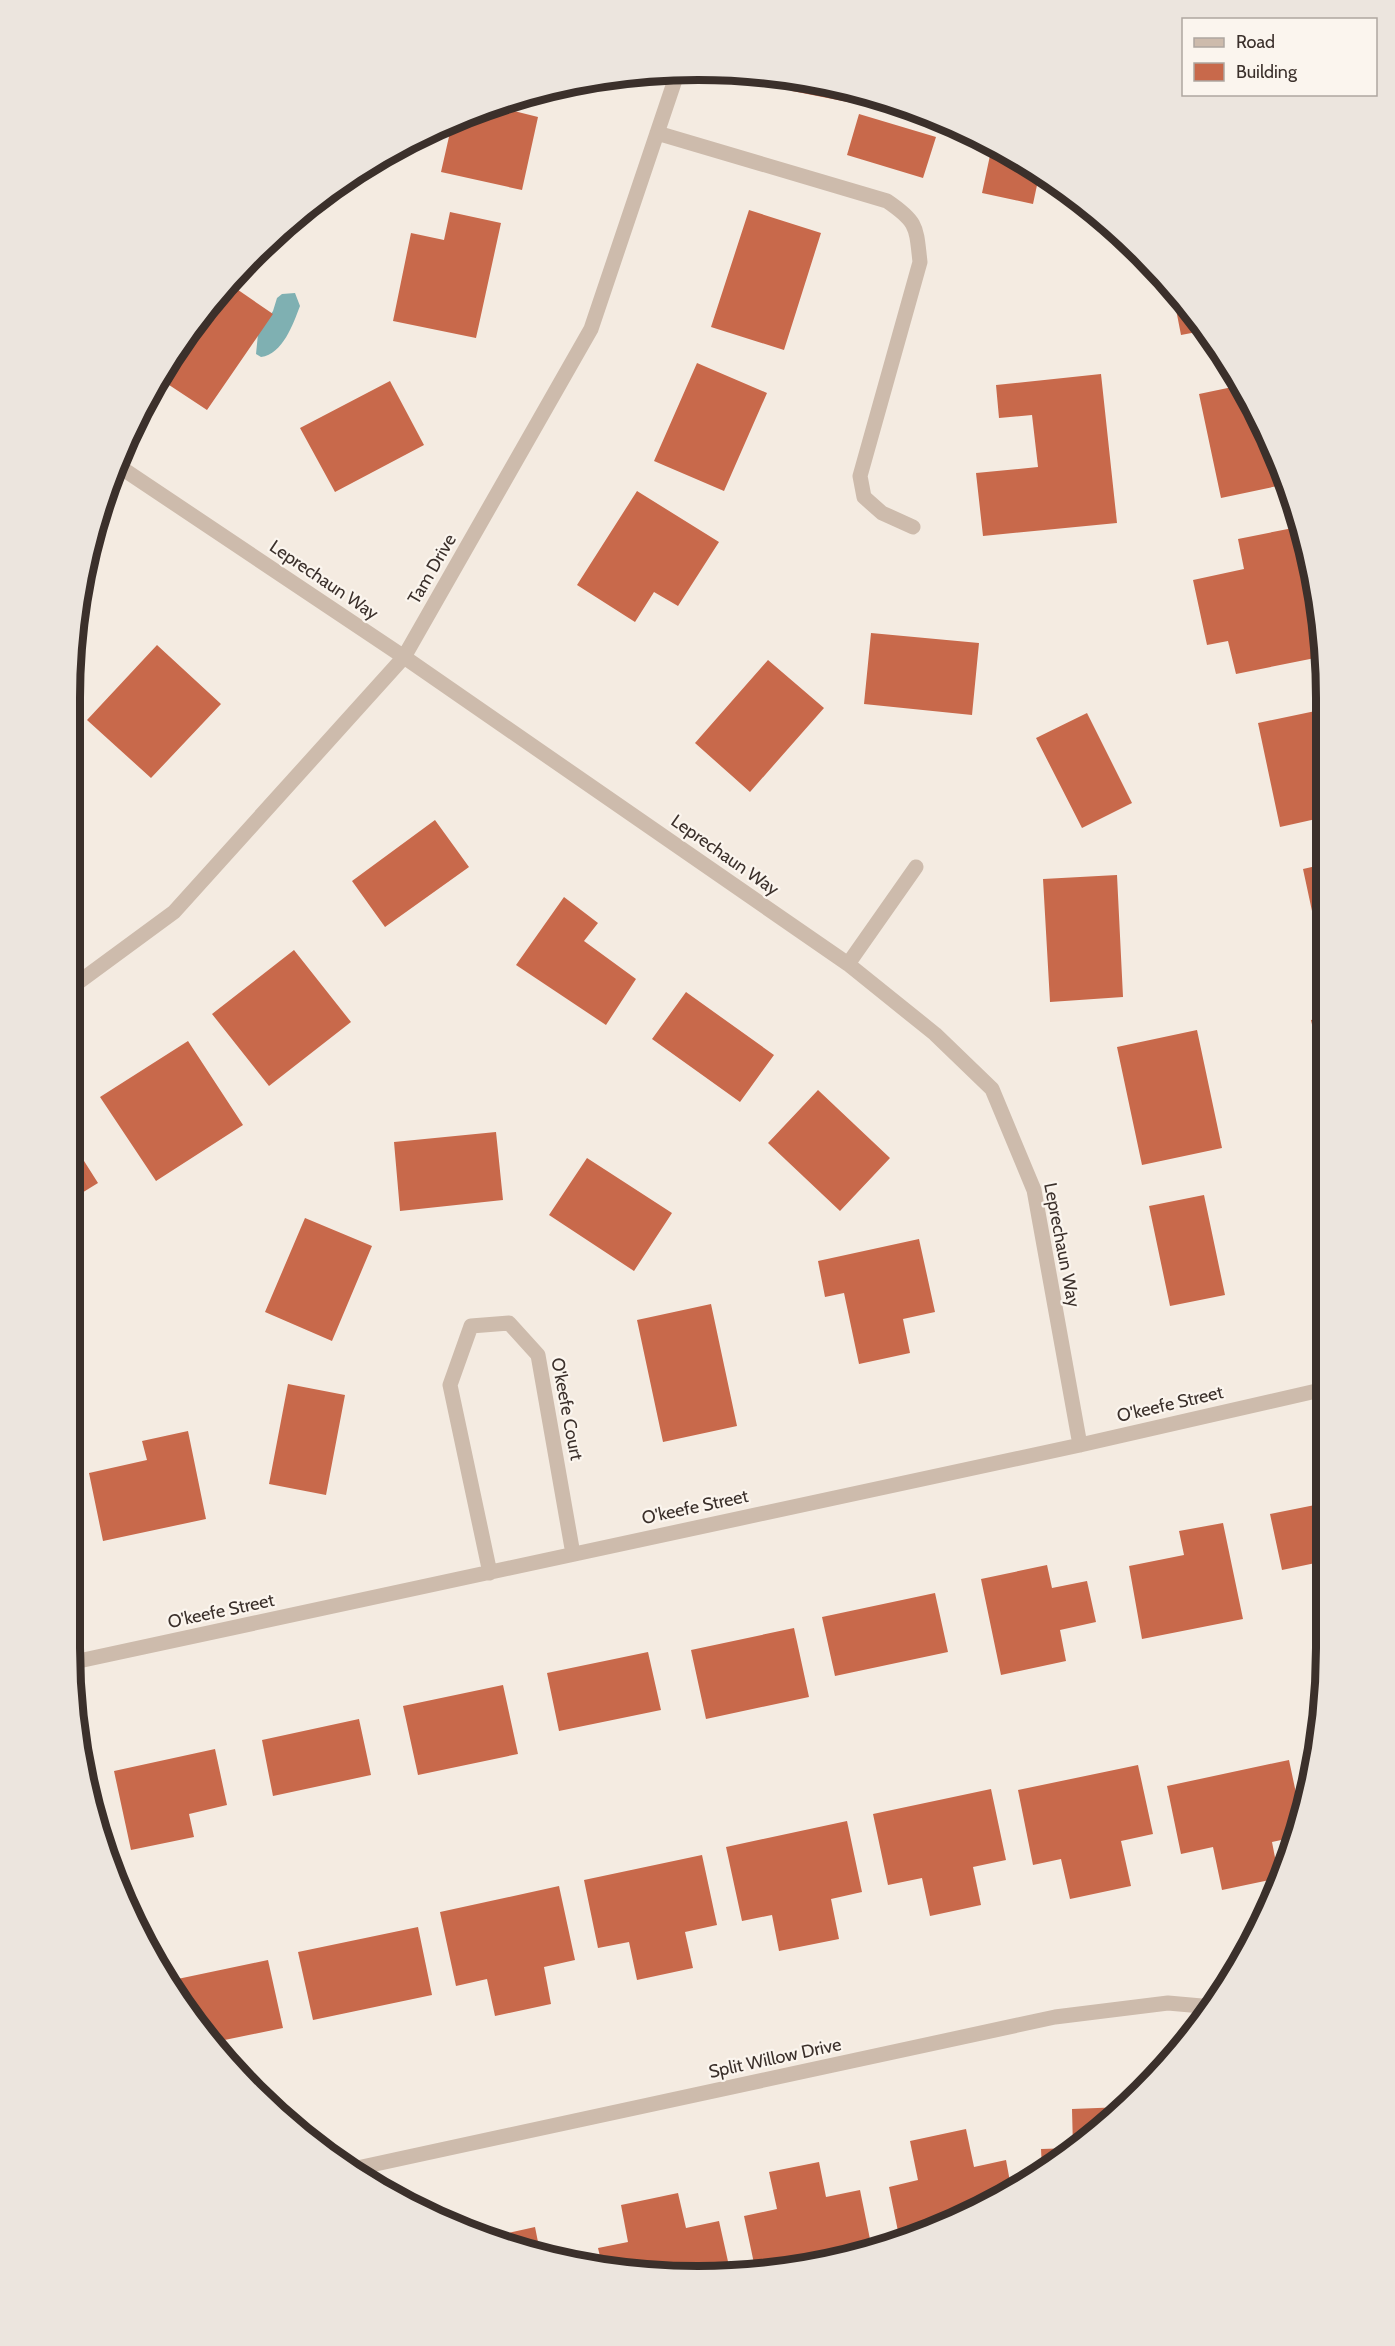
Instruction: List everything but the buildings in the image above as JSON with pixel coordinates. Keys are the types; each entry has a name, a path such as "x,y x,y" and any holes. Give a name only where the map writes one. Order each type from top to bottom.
{"street":[{"name":"Tam Drive","path":"80,981 174,912 404,657 591,329 675,81"},
{"path":"657,133 887,201 904,212 915,226 920,262 860,476 864,497 882,513 913,527"},
{"name":"Leprechaun Way","path":"124,469 404,657 848,964 935,1034 992,1089 1034,1190 1080,1445"},
{"path":"848,964 916,867"},
{"name":"O'keefe Court","path":"490,1573 450,1385 471,1326 509,1323 538,1355 573,1554"},
{"name":"O'keefe Street","path":"80,1661 1080,1445 1316,1391"},
{"name":"Split Willow Drive","path":"362,2167 1055,2017 1168,2003 1201,2006"}],"water":[{"path":"295,293 300,306 286,337 269,355 261,357 256,354 258,334 273,311 277,298 282,294"}]}
